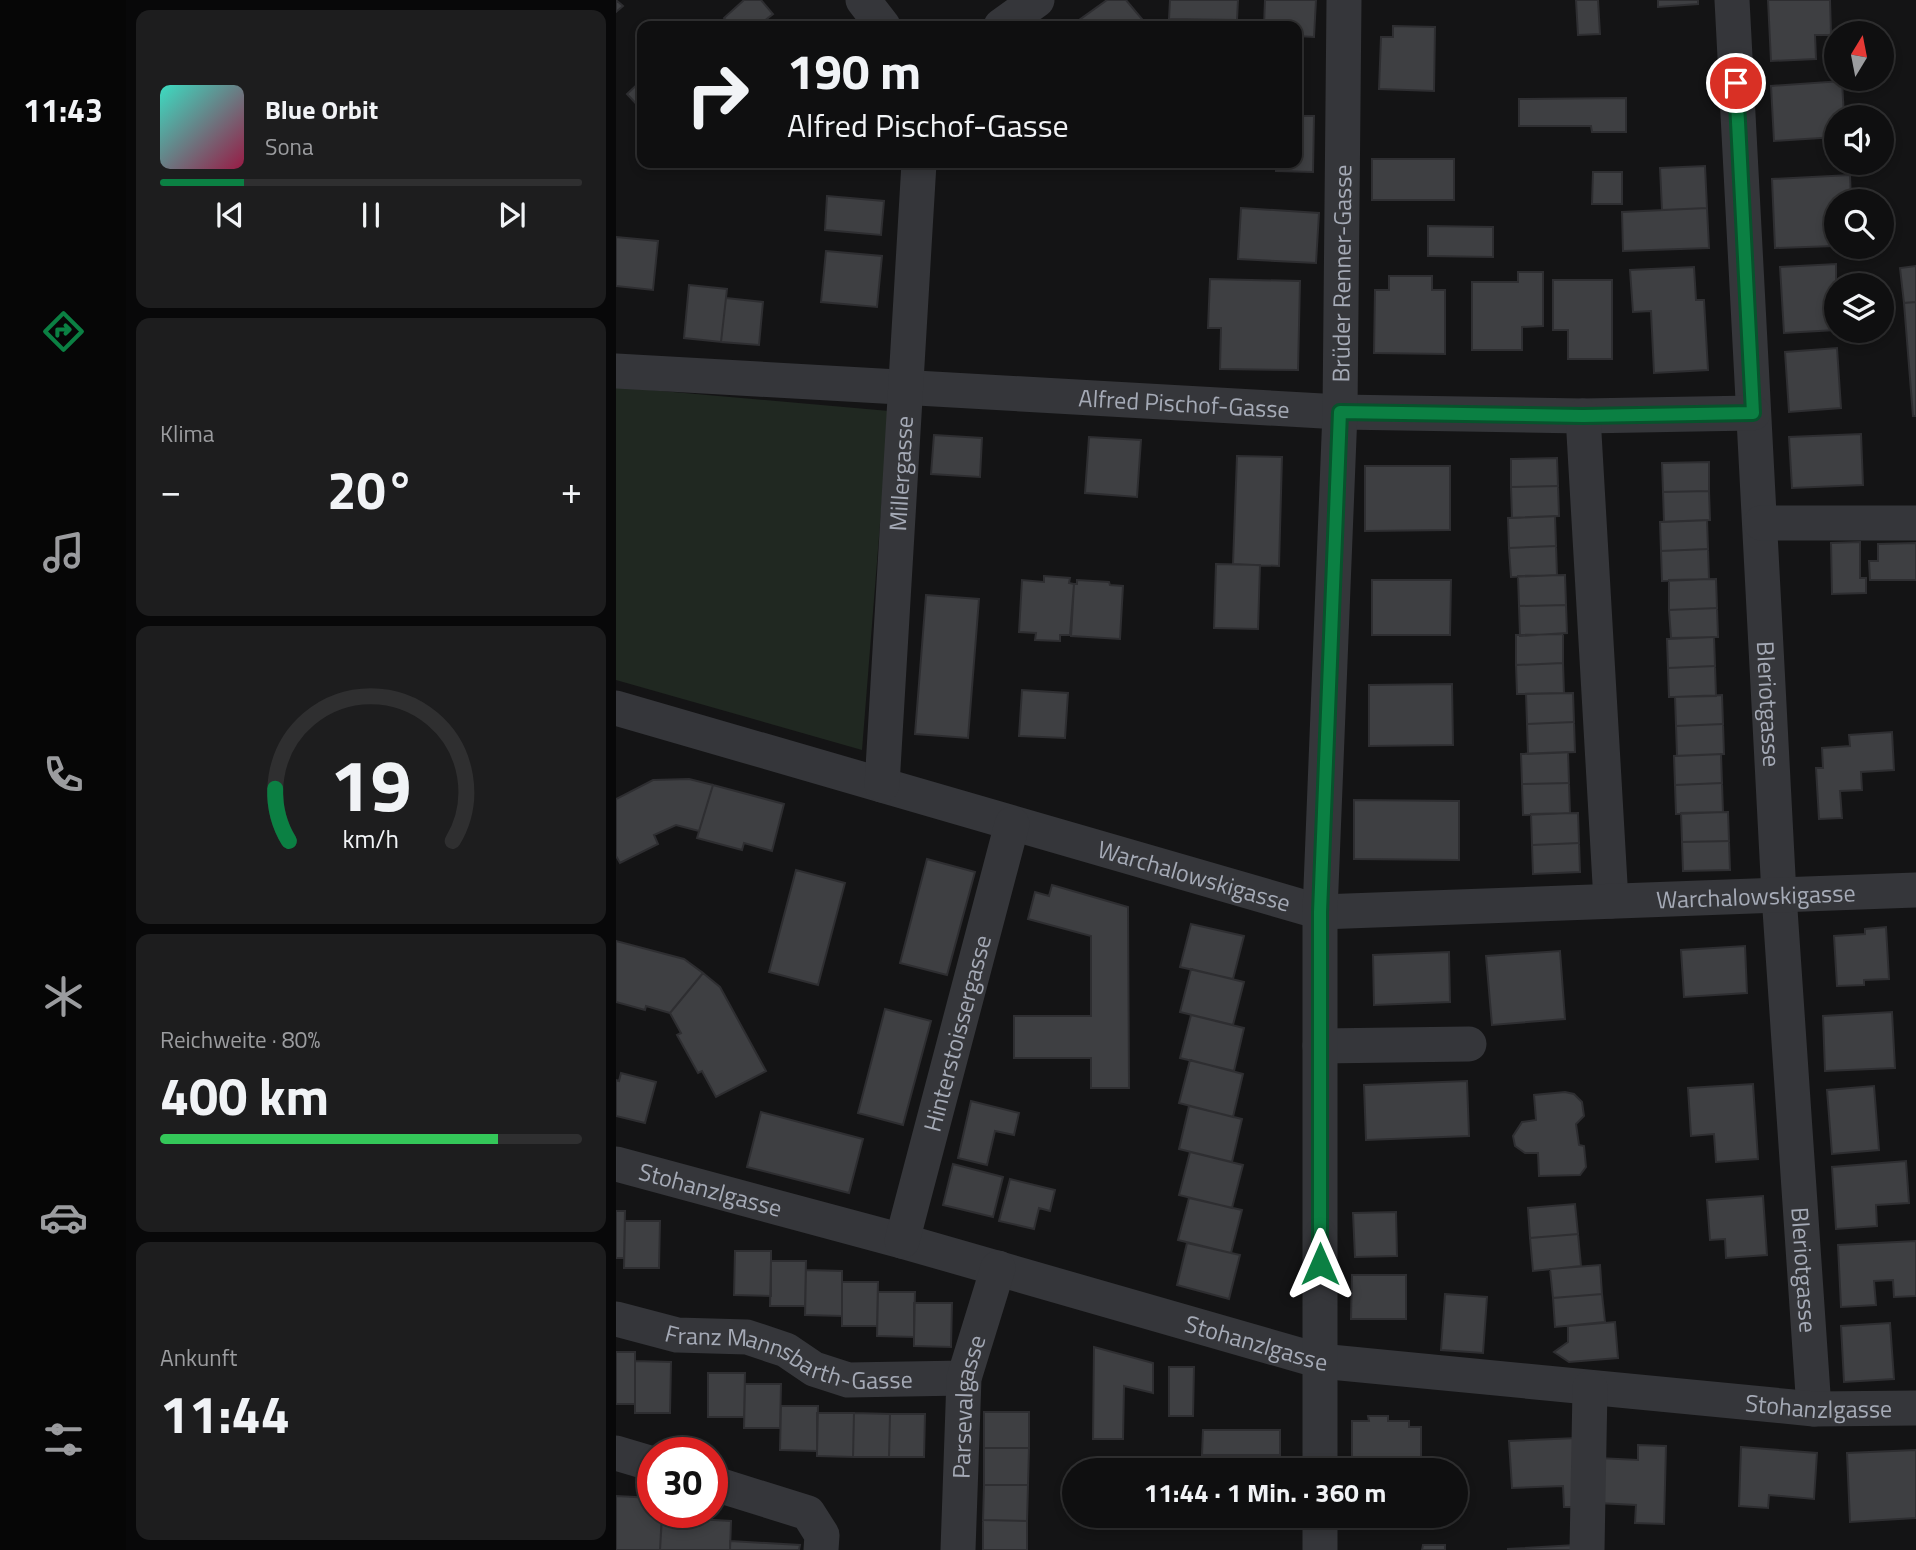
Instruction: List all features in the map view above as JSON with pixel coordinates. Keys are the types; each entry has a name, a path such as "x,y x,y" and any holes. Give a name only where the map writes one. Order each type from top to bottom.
{"street":[{"path":"863,0 879,21"},
{"path":"1008,21 1037,0"},
{"name":"Brüder Renner-Gasse","path":"1320,1458 1320,912 1340,412 1344,0"},
{"name":"Bleriotgasse","path":"1732,0 1779,895 1814,1409"},
{"name":"Millergasse","path":"882,785 919,168"},
{"name":"Alfred Pischof-Gasse","path":"616,371 1340,412 1583,416 1753,413"},
{"path":"1583,416 1611,901"},
{"path":"1761,523 1916,523"},
{"name":"Warchalowskigasse","path":"616,708 1320,912 1916,890"},
{"name":"Hinterstoissergasse","path":"902,1241 1012,824"},
{"path":"1320,1046 1469,1044"},
{"name":"Stohanzlgasse","path":"616,1164 902,1241 1320,1361 1814,1409 1916,1408"},
{"name":"Parsevalgasse","path":"958,1550 964,1378 998,1268"},
{"name":"Franz Mannsbarth-Gasse","path":"616,1319 677,1335 747,1337 786,1350 814,1368 848,1380 964,1378"},
{"path":"1587,1550 1590,1388"},
{"path":"616,1453 637,1460"},
{"path":"728,1488 808,1513 822,1535 821,1550"},
{"path":"1320,1528 1320,1550"}],"shaded area":[{"path":"616,387 889,411 862,750 616,680"}],"building":[{"path":"616,0 623,6 616,12"},
{"path":"744,0 761,0 773,14 764,21 727,21 724,18"},
{"path":"1107,0 1126,0 1142,19 1142,21 1078,21"},
{"path":"1170,0 1238,0 1237,20 1169,19"},
{"path":"1265,0 1316,0 1314,37 1302,36 1302,21 1264,21"},
{"path":"1576,0 1598,0 1600,34 1578,35"},
{"path":"1658,0 1698,0 1698,4 1658,7"},
{"path":"1768,0 1830,0 1831,21 1824,21 1824,35 1815,35 1816,59 1771,61"},
{"path":"1393,26 1435,27 1434,91 1379,89 1381,37 1393,37"},
{"path":"1824,82 1824,91 1843,91 1843,105 1824,105 1824,138 1774,141 1771,86"},
{"path":"637,85 637,105 627,94"},
{"path":"1626,98 1626,132 1592,132 1591,126 1519,126 1519,99"},
{"path":"1302,116 1314,116 1313,172 1276,171 1276,168 1302,168"},
{"path":"1372,159 1454,159 1454,200 1372,200"},
{"path":"1705,166 1707,208 1662,210 1660,168"},
{"path":"1593,172 1622,172 1622,204 1592,204"},
{"path":"1850,175 1851,189 1824,189 1824,246 1775,248 1772,179"},
{"path":"827,196 884,201 881,235 825,230"},
{"path":"1241,208 1319,213 1316,263 1238,259"},
{"path":"1707,208 1709,248 1623,251 1622,212"},
{"path":"1428,226 1493,227 1493,257 1428,256"},
{"path":"616,237 658,241 653,290 616,286"},
{"path":"826,251 882,256 877,307 821,302"},
{"path":"1836,264 1836,273 1824,273 1824,331 1784,333 1780,267"},
{"path":"1916,266 1916,302 1904,303 1900,268"},
{"path":"1694,267 1696,300 1704,300 1708,370 1654,373 1651,311 1633,312 1630,270"},
{"path":"1518,272 1543,272 1543,326 1522,327 1522,350 1472,350 1472,282 1518,282"},
{"path":"1389,276 1432,276 1432,290 1445,290 1445,354 1374,353 1375,290 1389,290"},
{"path":"1210,279 1300,281 1298,370 1220,369 1221,328 1208,328"},
{"path":"1553,280 1612,280 1612,359 1568,359 1568,330 1553,330"},
{"path":"689,285 727,289 721,342 684,338"},
{"path":"726,298 763,302 759,345 721,342"},
{"path":"1916,302 1916,416 1913,416 1904,303"},
{"path":"1837,348 1841,408 1789,412 1785,352"},
{"path":"1861,434 1863,485 1792,488 1789,437"},
{"path":"934,435 982,438 980,477 931,474"},
{"path":"1089,437 1141,440 1137,497 1085,493"},
{"path":"1237,456 1282,457 1279,566 1233,564"},
{"path":"1557,458 1558,486 1511,487 1511,459"},
{"path":"1709,462 1709,491 1663,492 1662,463"},
{"path":"1365,466 1450,466 1450,530 1365,531"},
{"path":"1558,486 1559,516 1512,518 1511,487"},
{"path":"1709,491 1710,520 1664,522 1663,492"},
{"path":"1555,516 1556,546 1509,548 1508,518"},
{"path":"1707,520 1708,549 1661,551 1660,522"},
{"path":"1860,542 1860,578 1866,578 1866,593 1832,594 1831,543"},
{"path":"1916,543 1916,580 1870,580 1869,561 1878,561 1878,544"},
{"path":"1556,546 1557,575 1511,577 1509,548"},
{"path":"1708,549 1709,579 1662,581 1661,551"},
{"path":"1216,564 1260,565 1258,629 1214,628"},
{"path":"1565,575 1566,605 1519,606 1518,576"},
{"path":"1044,576 1070,578 1069,583 1074,584 1070,635 1060,635 1060,641 1035,640 1036,633 1019,632 1022,580 1044,582"},
{"path":"1716,579 1717,608 1669,610 1669,580"},
{"path":"1077,580 1109,582 1110,585 1123,586 1120,639 1071,636 1074,584 1077,584"},
{"path":"1372,580 1451,580 1450,635 1372,635"},
{"path":"926,595 979,599 968,738 915,734"},
{"path":"1566,605 1567,633 1520,636 1519,606"},
{"path":"1717,608 1718,637 1671,638 1669,610"},
{"path":"1563,634 1563,663 1516,665 1516,635"},
{"path":"1714,637 1715,666 1668,668 1667,639"},
{"path":"1563,663 1564,693 1517,694 1516,665"},
{"path":"1715,666 1716,696 1669,697 1668,668"},
{"path":"1452,684 1453,745 1369,746 1369,685"},
{"path":"1022,690 1068,693 1065,738 1019,736"},
{"path":"1573,693 1574,722 1527,724 1526,694"},
{"path":"1722,695 1723,724 1676,726 1675,697"},
{"path":"1574,722 1575,752 1528,754 1527,724"},
{"path":"1723,724 1724,754 1677,756 1676,726"},
{"path":"1892,732 1894,770 1861,772 1862,790 1840,791 1842,818 1819,819 1816,768 1823,768 1822,748 1850,746 1849,735"},
{"path":"1568,752 1569,783 1522,784 1521,754"},
{"path":"1721,754 1722,783 1675,785 1674,756"},
{"path":"689,779 713,785 699,831 676,825 654,835 658,844 620,863 616,856 616,799 653,780"},
{"path":"1569,783 1570,813 1523,815 1522,784"},
{"path":"1722,783 1723,812 1676,814 1675,785"},
{"path":"713,785 784,804 772,851 744,843 742,850 697,838"},
{"path":"1354,800 1459,801 1459,860 1354,859"},
{"path":"1728,812 1729,841 1682,842 1681,813"},
{"path":"1578,813 1579,843 1532,845 1531,814"},
{"path":"1729,841 1730,870 1683,871 1682,842"},
{"path":"1579,843 1580,872 1533,874 1532,845"},
{"path":"927,859 975,872 947,975 900,963"},
{"path":"796,870 845,883 818,985 769,972"},
{"path":"1052,885 1128,907 1129,1088 1091,1088 1091,1058 1014,1058 1014,1016 1091,1016 1091,936 1028,919 1035,892 1049,896"},
{"path":"1191,924 1244,936 1233,979 1180,967"},
{"path":"1886,927 1889,979 1864,980 1864,985 1837,986 1834,936 1865,934 1865,929"},
{"path":"616,941 684,959 703,973 670,1013 616,1002"},
{"path":"1745,946 1747,993 1684,997 1681,950"},
{"path":"1560,951 1565,1019 1492,1025 1486,956"},
{"path":"1449,952 1450,1002 1374,1005 1373,955"},
{"path":"1191,969 1244,982 1233,1025 1180,1012"},
{"path":"703,973 720,987 766,1071 716,1097 702,1071 698,1073 677,1035 681,1033 670,1013"},
{"path":"885,1009 931,1021 903,1125 858,1113"},
{"path":"1892,1012 1895,1068 1825,1071 1823,1016"},
{"path":"1191,1015 1244,1028 1234,1071 1180,1058"},
{"path":"1190,1060 1243,1074 1233,1117 1179,1103"},
{"path":"621,1073 656,1082 645,1123 616,1116 616,1080 619,1081"},
{"path":"1467,1081 1469,1136 1366,1140 1364,1085"},
{"path":"1753,1084 1758,1159 1716,1162 1714,1134 1691,1136 1688,1088"},
{"path":"1874,1086 1879,1150 1832,1154 1827,1090"},
{"path":"1565,1092 1574,1094 1582,1102 1584,1116 1576,1124 1579,1145 1584,1146 1586,1167 1580,1175 1539,1176 1538,1153 1525,1153 1515,1146 1513,1136 1522,1122 1536,1120 1534,1095"},
{"path":"971,1101 1019,1113 1014,1135 995,1131 987,1165 958,1158"},
{"path":"1189,1106 1242,1119 1232,1162 1179,1149"},
{"path":"761,1112 863,1139 849,1193 747,1167"},
{"path":"1190,1152 1243,1165 1232,1208 1179,1195"},
{"path":"1906,1161 1909,1203 1876,1205 1877,1226 1836,1229 1832,1167"},
{"path":"953,1164 1003,1177 993,1217 943,1205"},
{"path":"1010,1179 1055,1190 1050,1211 1039,1208 1034,1229 999,1221"},
{"path":"1763,1196 1767,1255 1726,1258 1725,1239 1710,1240 1707,1200"},
{"path":"1189,1198 1242,1210 1231,1253 1178,1240"},
{"path":"1575,1204 1578,1234 1530,1238 1528,1208"},
{"path":"616,1211 625,1211 624,1258 616,1258"},
{"path":"1396,1212 1397,1256 1355,1257 1353,1213"},
{"path":"625,1221 660,1221 659,1268 624,1268"},
{"path":"1578,1234 1581,1266 1533,1271 1530,1238"},
{"path":"1916,1241 1916,1296 1894,1297 1893,1280 1874,1281 1876,1305 1841,1307 1838,1245"},
{"path":"1187,1243 1240,1255 1229,1299 1177,1285"},
{"path":"735,1251 771,1251 771,1296 734,1295"},
{"path":"771,1261 806,1261 805,1306 770,1306"},
{"path":"1600,1265 1602,1294 1553,1298 1550,1269"},
{"path":"806,1270 842,1271 842,1316 805,1315"},
{"path":"1352,1275 1406,1275 1406,1319 1351,1319"},
{"path":"842,1282 878,1282 877,1326 842,1326"},
{"path":"878,1292 915,1292 914,1337 877,1336"},
{"path":"1445,1294 1487,1297 1483,1353 1441,1350"},
{"path":"1602,1294 1605,1322 1555,1327 1553,1298"},
{"path":"914,1303 952,1303 951,1347 914,1346"},
{"path":"1615,1322 1618,1358 1569,1362 1554,1352 1568,1342 1568,1326"},
{"path":"1890,1323 1894,1379 1844,1382 1841,1326"},
{"path":"1094,1347 1153,1363 1153,1393 1124,1386 1123,1439 1093,1439"},
{"path":"616,1352 635,1352 635,1404 616,1404"},
{"path":"635,1361 671,1362 670,1413 635,1413"},
{"path":"1169,1367 1194,1367 1193,1416 1169,1416"},
{"path":"708,1373 745,1373 744,1417 708,1417"},
{"path":"745,1384 781,1384 780,1428 744,1428"},
{"path":"781,1406 818,1406 817,1451 780,1450"},
{"path":"984,1412 1029,1412 1029,1448 984,1448"},
{"path":"817,1413 854,1413 853,1457 817,1456"},
{"path":"854,1413 890,1414 889,1457 853,1457"},
{"path":"890,1414 925,1414 924,1457 889,1457"},
{"path":"1368,1416 1388,1416 1388,1421 1409,1421 1409,1427 1421,1427 1421,1458 1352,1458 1352,1421 1369,1421"},
{"path":"1203,1430 1280,1430 1280,1455 1202,1455"},
{"path":"1577,1438 1581,1507 1564,1507 1563,1486 1512,1488 1509,1441"},
{"path":"1638,1445 1666,1446 1664,1524 1635,1523 1636,1505 1597,1503 1599,1458 1638,1460"},
{"path":"1741,1447 1817,1453 1814,1499 1769,1495 1768,1508 1739,1506"},
{"path":"984,1448 1029,1448 1028,1485 984,1485"},
{"path":"1916,1450 1916,1518 1850,1522 1847,1453"},
{"path":"984,1485 1028,1485 1027,1521 983,1520"},
{"path":"616,1496 637,1497 637,1528 661,1528 660,1550 616,1550"},
{"path":"983,1520 1027,1521 1027,1550 983,1550"},
{"path":"728,1521 731,1521 730,1550 660,1550 661,1528 728,1528"},
{"path":"730,1541 800,1545 799,1550 730,1550"},
{"path":"1423,1545 1445,1545 1445,1550 1422,1550"},
{"path":"1575,1545 1576,1550 1508,1550 1508,1549"}],"route":[{"path":"1320,1264 1320,912 1340,412 1583,416 1753,413 1736,83"}]}
